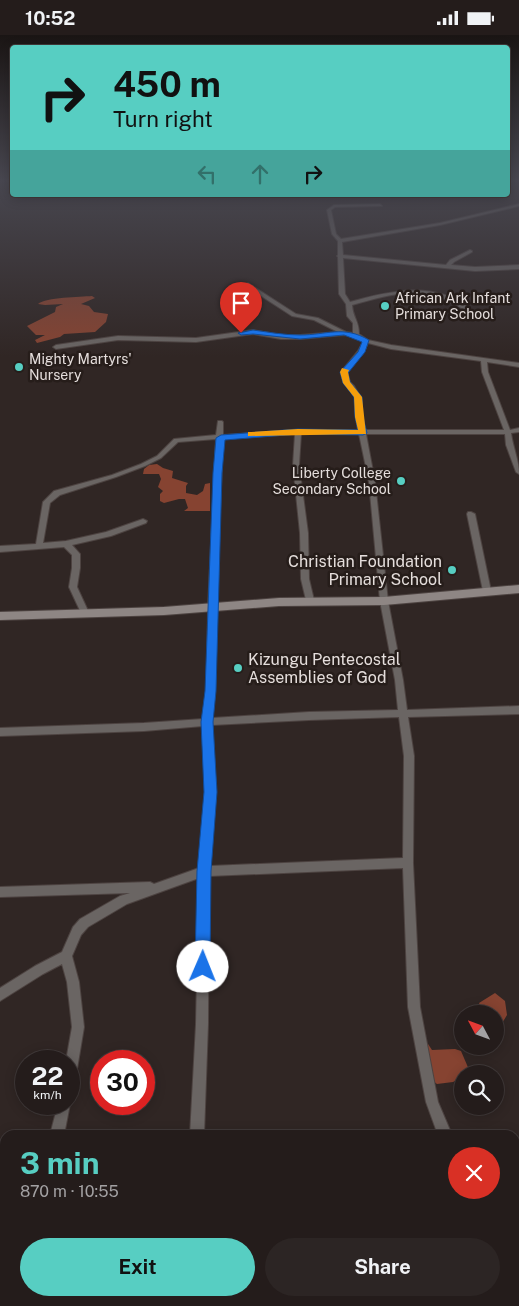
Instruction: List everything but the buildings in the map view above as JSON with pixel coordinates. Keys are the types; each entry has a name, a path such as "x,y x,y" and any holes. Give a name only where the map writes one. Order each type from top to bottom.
{"street":[{"path":"337,238 340,241 339,257 342,294 349,304 350,316 356,323 356,335"},
{"path":"340,241 356,238"},
{"path":"448,266 452,261 470,251"},
{"path":"339,257 483,269 519,267"},
{"path":"248,285 294,315 316,319 344,333"},
{"path":"349,304 373,298 426,292 449,299 467,309"},
{"path":"56,347 118,338 196,339 253,332 300,337 344,333 356,335 366,341 391,347 519,365"},
{"path":"366,341 361,352 344,372 347,383 358,397 359,417 376,513 384,601 409,756 408,863 414,1007 432,1102 443,1130"},
{"path":"484,360 485,372 508,433 509,445 519,472"},
{"path":"197,1130 204,871 210,792 207,722 211,691 212,607 216,552 217,473 221,438 220,422"},
{"path":"39,546 47,502 57,493 143,465 159,457 176,441 298,432 508,433 519,430"},
{"path":"298,432 296,465 304,533 305,579 310,601"},
{"path":"471,514 487,591"},
{"path":"0,549 66,544 108,534 143,521"},
{"path":"66,544 76,554 73,587 85,613"},
{"path":"0,616 310,601 384,601 519,589"},
{"path":"0,732 144,727 207,722 403,713 519,710"},
{"path":"74,1050 78,1027 73,983 66,956 77,931 84,923 124,900 155,887 204,871 408,863"},
{"path":"0,892 155,887"},
{"path":"0,995 39,970 66,956"},
{"path":"58,1130 62,1115"}],"shaded area":[{"path":"92,296 95,298 81,304 89,306 94,312 108,314 106,322 95,332 64,334 60,337 37,343 35,340 45,335 36,335 27,326 55,312 56,307 63,304 38,304 55,299"},
{"path":"157,464 173,471 172,478 188,483 186,493 197,495 203,491 205,484 210,483 210,511 184,511 188,508 185,499 164,503 160,501 160,494 163,491 158,487 161,479 159,474 143,474 144,469 149,465"},
{"path":"495,993 505,1001 507,1015 504,1020 504,1005 480,1005 479,1003"},
{"path":"420,1039 428,1044 432,1050 454,1049 454,1055 463,1055 467,1065 454,1065 454,1081 437,1084 428,1077"}],"slow traffic":[{"path":"251,434 298,432 363,433 359,417 358,397 347,383 345,370"}],"place":[{"name":"African Ark Infant Primary School","path":"385,306"},
{"name":"Mighty Martyrs' Nursery","path":"19,367"},
{"name":"Liberty College Secondary School","path":"401,481"},
{"name":"Christian Foundation Primary School","path":"452,570"},
{"name":"Kizungu Pentecostal Assemblies of God","path":"238,668"}],"route":[{"path":"203,967 204,871 210,792 207,722 211,691 210,659 216,552 217,473 221,438 237,435 298,432 363,433 359,417 358,397 347,383 344,372 354,362 366,341 356,335 344,333 300,337 281,337 253,332 241,333"}]}
